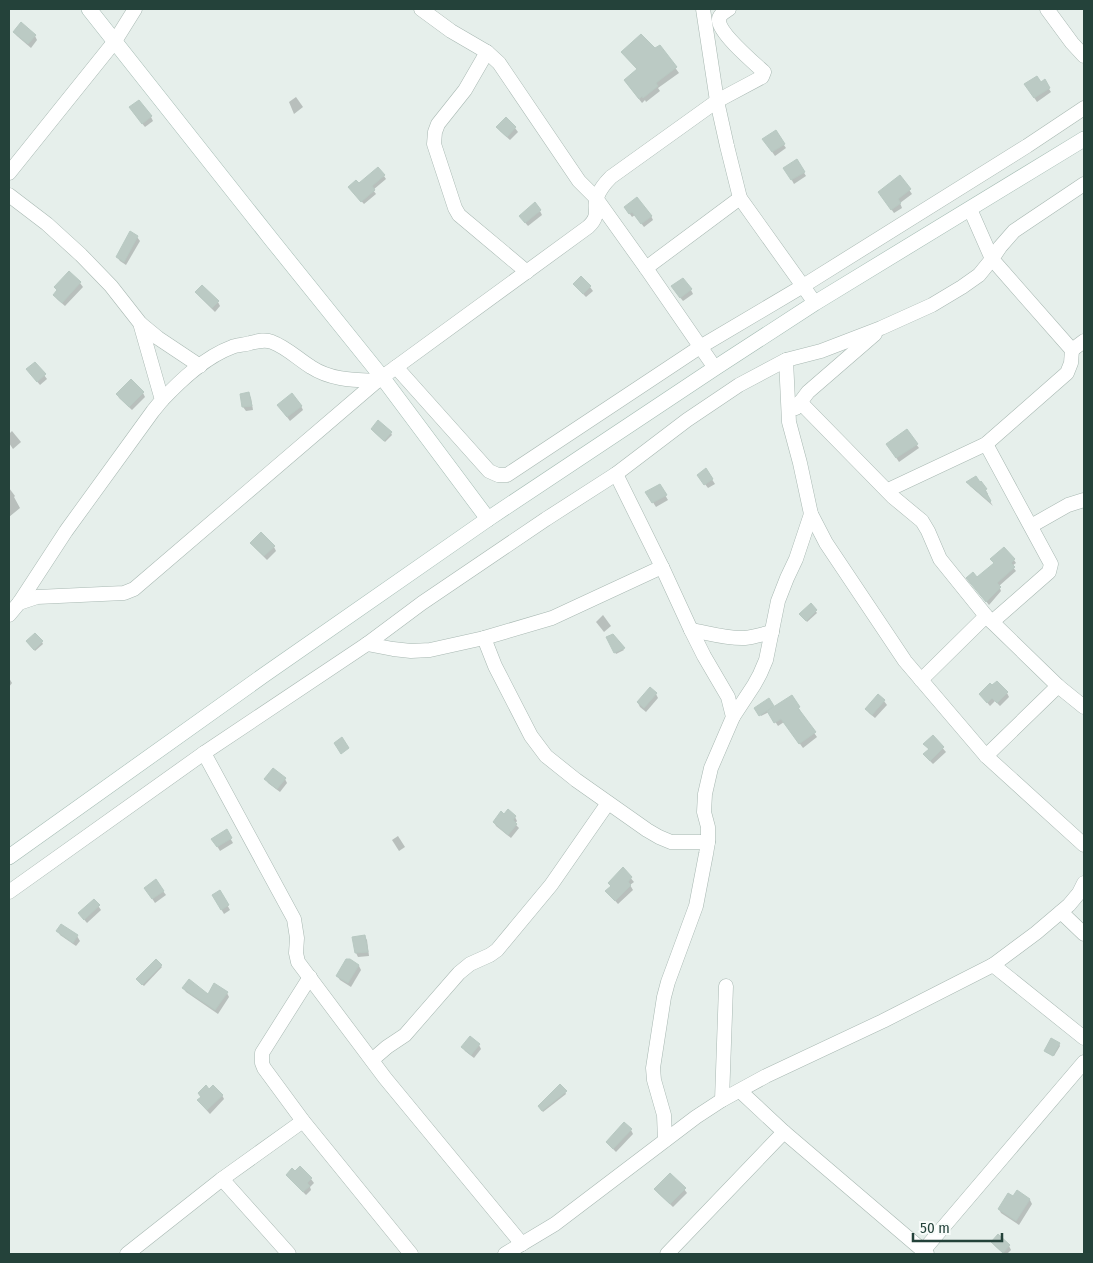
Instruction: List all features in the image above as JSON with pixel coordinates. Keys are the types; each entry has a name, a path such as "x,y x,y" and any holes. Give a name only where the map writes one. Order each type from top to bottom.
{"main road":[{"path":"89,9 271,239 488,519"},
{"path":"9,857 488,519 815,304 1084,139"}],"street":[{"path":"9,173 115,41 135,9"},
{"path":"421,9 451,31 487,52 499,63 579,180 596,198 715,368"},
{"path":"703,9 717,101 740,198 815,304"},
{"path":"19,604 37,596 124,593 134,589 380,379 592,223 596,211 596,198 611,177 717,101 762,77 764,72 732,42 720,23 720,15 729,9"},
{"path":"1047,9 1084,56"},
{"path":"487,52 459,99 438,124 434,144 459,215 526,272"},
{"path":"396,367 489,471 498,475 507,475 700,347 803,286 1018,152 1084,108"},
{"path":"9,892 204,753 367,644 422,603 616,474 714,401 739,385 786,360 821,351 881,328 932,305 979,275 1014,232 1084,184"},
{"path":"9,195 47,224 81,255 110,286 140,323 158,338 200,366"},
{"path":"646,268 740,198"},
{"path":"888,490 986,444 1067,373 1071,363 1072,350 992,259 970,209"},
{"path":"140,323 162,400"},
{"path":"789,422 808,392 881,328"},
{"path":"9,615 19,604 66,530 153,411 181,382 210,358 232,347 263,340 279,346 313,368 330,376 344,380 380,379"},
{"path":"1072,350 1084,341"},
{"path":"786,360 789,422 811,514 832,551 905,661 986,756 1084,845"},
{"path":"800,402 893,497 922,521 940,559 989,619 1058,686 1084,707"},
{"path":"922,680 989,619 1050,572 1051,569 1052,564 986,444"},
{"path":"616,474 704,656 728,697 733,717"},
{"path":"1031,526 1068,505 1084,500"},
{"path":"665,1140 664,1114 652,1068 668,982 696,906 708,842 708,827 704,812 705,794 711,768 733,717 760,674 766,660 778,601 796,558 811,514"},
{"path":"367,644 411,651 430,650 484,638 552,618 662,567"},
{"path":"691,630 744,638 772,632"},
{"path":"484,638 495,666 531,736 546,756 608,803 659,837 671,842 708,842"},
{"path":"986,756 1058,686"},
{"path":"204,753 294,919 298,962 385,1078 522,1244"},
{"path":"372,1060 405,1035 459,973 470,964 497,950 551,885 608,803"},
{"path":"505,1254 555,1224 665,1140 722,1100 766,1076 883,1021 993,965 1069,905 1079,893 1084,883"},
{"path":"1060,912 1084,934"},
{"path":"993,965 1084,1038"},
{"path":"310,977 262,1053 261,1058 264,1068 303,1121 410,1254"},
{"path":"722,1100 726,986"},
{"path":"740,1091 784,1132 925,1252 1084,1062"},
{"path":"127,1254 222,1179 303,1121"},
{"path":"666,1254 784,1132"},
{"path":"222,1179 289,1254"}],"building":[{"path":"21,22 36,35 28,44 13,32"},
{"path":"641,34 655,48 660,45 677,67 656,83 658,86 639,99 624,80 637,69 621,52"},
{"path":"1037,76 1041,82 1045,79 1050,88 1034,98 1024,84"},
{"path":"139,100 152,116 142,124 129,107"},
{"path":"506,117 516,127 507,137 496,127"},
{"path":"776,130 785,144 772,152 762,139"},
{"path":"797,159 805,172 791,180 783,168"},
{"path":"378,167 385,175 372,186 375,190 361,202 348,187 356,180 359,183"},
{"path":"900,175 911,189 898,199 901,203 891,210 878,192"},
{"path":"637,197 652,216 641,224 632,212 629,214 624,207"},
{"path":"535,202 541,210 525,223 519,216"},
{"path":"130,231 138,236 124,262 116,257"},
{"path":"69,271 81,282 62,303 53,295 57,290 54,287"},
{"path":"581,276 591,286 583,294 573,284"},
{"path":"683,278 692,289 680,298 671,286"},
{"path":"202,285 219,301 212,308 195,292"},
{"path":"35,362 46,374 37,382 26,369"},
{"path":"131,379 144,392 129,407 116,394"},
{"path":"249,392 252,406 242,407 240,394"},
{"path":"292,393 302,406 287,417 277,405"},
{"path":"378,420 392,432 384,441 371,429"},
{"path":"907,429 918,444 896,458 886,444"},
{"path":"706,468 713,479 704,485 697,475"},
{"path":"976,476 987,489 985,490 990,502 966,482"},
{"path":"660,484 667,495 652,503 645,492"},
{"path":"261,532 275,546 264,556 250,543"},
{"path":"1004,547 1015,559 1011,563 1015,567 997,583 1001,587 986,602 966,578 973,572 977,577 994,563 990,559"},
{"path":"811,603 817,610 806,621 799,614"},
{"path":"35,633 43,641 34,650 26,641"},
{"path":"613,634 625,648 614,653 606,637"},
{"path":"997,681 1008,692 997,703 992,698 987,703 979,694 990,683 992,685"},
{"path":"650,687 657,693 644,708 637,702"},
{"path":"878,694 885,700 872,715 865,709"},
{"path":"792,695 800,707 798,708 816,732 799,744 781,719 774,723 767,711"},
{"path":"769,698 774,706 759,716 754,708"},
{"path":"933,735 944,747 930,761 923,754 929,749 923,744"},
{"path":"342,737 349,748 341,754 334,743"},
{"path":"273,768 286,778 277,789 264,779"},
{"path":"508,809 516,816 513,820 517,824 508,835 493,822 501,811 504,814"},
{"path":"227,829 232,838 217,847 211,839"},
{"path":"623,867 632,877 628,882 631,885 615,901 605,891 611,886 608,883"},
{"path":"156,879 164,891 152,899 144,888"},
{"path":"220,890 229,905 221,910 212,895"},
{"path":"94,899 100,905 84,920 78,913"},
{"path":"61,924 78,935 73,943 56,931"},
{"path":"365,935 368,952 355,953 352,937"},
{"path":"156,959 162,965 142,985 136,979"},
{"path":"346,959 350,959 359,965 348,983 336,976"},
{"path":"189,979 208,994 214,983 228,992 215,1010 182,988"},
{"path":"470,1036 480,1044 471,1055 461,1047"},
{"path":"1051,1038 1060,1043 1053,1056 1044,1051"},
{"path":"560,1084 567,1091 542,1111 538,1106"},
{"path":"206,1085 209,1089 213,1085 223,1095 207,1110 197,1100 201,1097 198,1093"},
{"path":"624,1122 632,1129 613,1149 606,1142"},
{"path":"300,1166 312,1178 307,1183 310,1186 303,1192 286,1175 292,1168 295,1171"},
{"path":"670,1173 686,1188 670,1204 654,1189"},
{"path":"1017,1190 1030,1199 1016,1221 998,1209 1008,1193 1013,1196"},
{"path":"998,1234 1010,1245 1003,1253 991,1242"}]}
